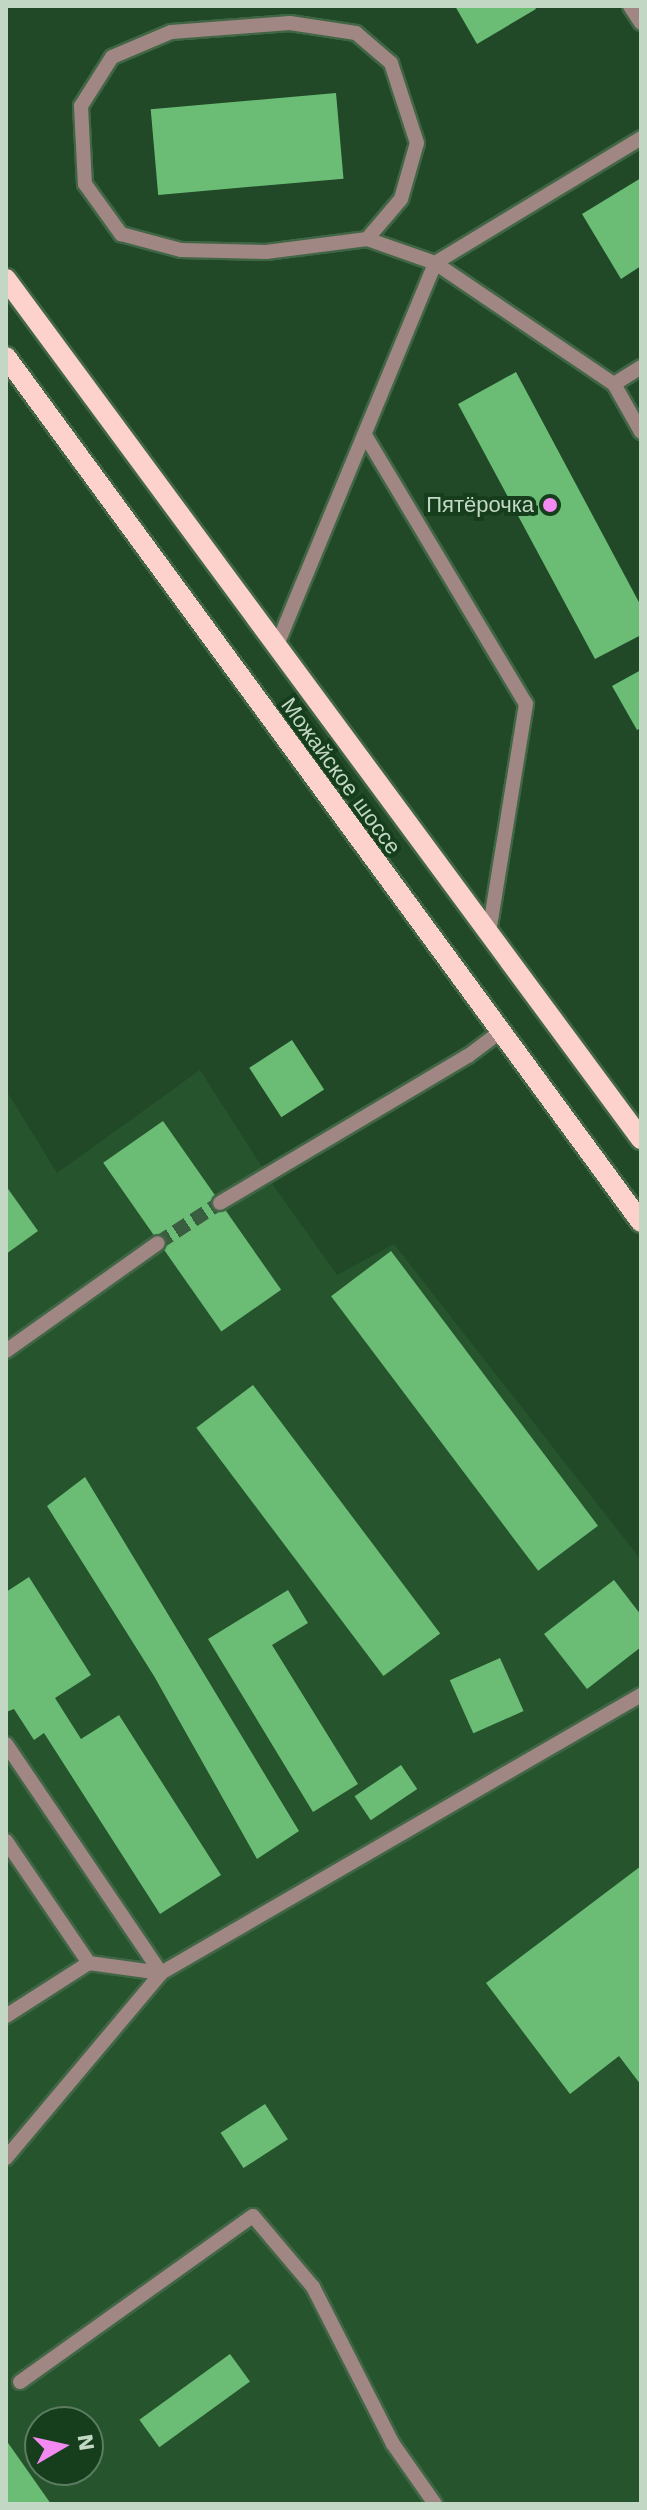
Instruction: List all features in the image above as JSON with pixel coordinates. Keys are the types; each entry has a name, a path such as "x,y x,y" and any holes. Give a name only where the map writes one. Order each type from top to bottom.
{"main road":[{"name":"Можайское шоссе","path":"6,279 641,1139"},
{"name":"Можайское шоссе","path":"6,357 499,1033 641,1222"}],"lane":[{"path":"630,6 641,23"},
{"path":"367,239 401,199 417,143 391,63 356,33 290,23 171,32 112,57 81,106 85,184 121,234 181,250 266,252 367,239 435,263 614,384 641,432"},
{"path":"277,645 435,263 641,138"},
{"path":"614,384 641,367"},
{"path":"365,435 526,704 489,932"},
{"path":"220,1203 468,1056 499,1033"},
{"path":"6,1351 158,1243"},
{"path":"6,2158 161,1973 641,1695"},
{"path":"6,1744 161,1973"},
{"path":"6,1841 89,1963"},
{"path":"6,2016 89,1963 161,1973"},
{"path":"20,2382 253,2216 313,2287 393,2444 435,2504"}],"shaded area":[{"path":"200,1070 276,1189 337,1275 394,1244 641,1560 641,2504 6,2504 6,1090 57,1173"}],"building":[{"path":"455,6 534,6 536,9 477,44"},
{"path":"336,93 343,179 158,195 151,109"},
{"path":"641,178 641,266 621,279 582,214"},
{"name":"Пятёрочка","path":"516,372 641,606 641,635 595,659 458,404"},
{"path":"641,670 641,728 637,730 612,686"},
{"path":"292,1040 324,1089 281,1117 249,1068"},
{"path":"163,1121 281,1290 221,1332 103,1163"},
{"path":"6,1186 38,1231 6,1254"},
{"path":"391,1251 598,1526 538,1571 331,1296"},
{"path":"253,1385 440,1633 383,1676 196,1428"},
{"path":"85,1477 299,1831 257,1859 154,1676 47,1506"},
{"path":"29,1577 91,1675 55,1698 81,1739 119,1715 221,1875 160,1914 44,1733 34,1740 14,1709 6,1712 6,1592"},
{"path":"614,1580 641,1615 641,1647 587,1689 544,1634"},
{"path":"288,1590 308,1623 272,1645 358,1784 313,1812 208,1639"},
{"path":"500,1658 524,1711 473,1733 450,1680"},
{"path":"401,1765 417,1789 371,1820 355,1796"},
{"path":"641,1866 641,2085 619,2056 570,2094 486,1983"},
{"path":"265,2104 288,2139 243,2168 221,2133"},
{"path":"230,2354 250,2382 159,2447 139,2420"},
{"path":"6,2440 24,2466 24,2486 38,2486 51,2504 6,2504"}],"tunnel":[{"path":"158,1243 220,1203"}],"place":[{"name":"Пятёрочка","path":"550,505"}]}
